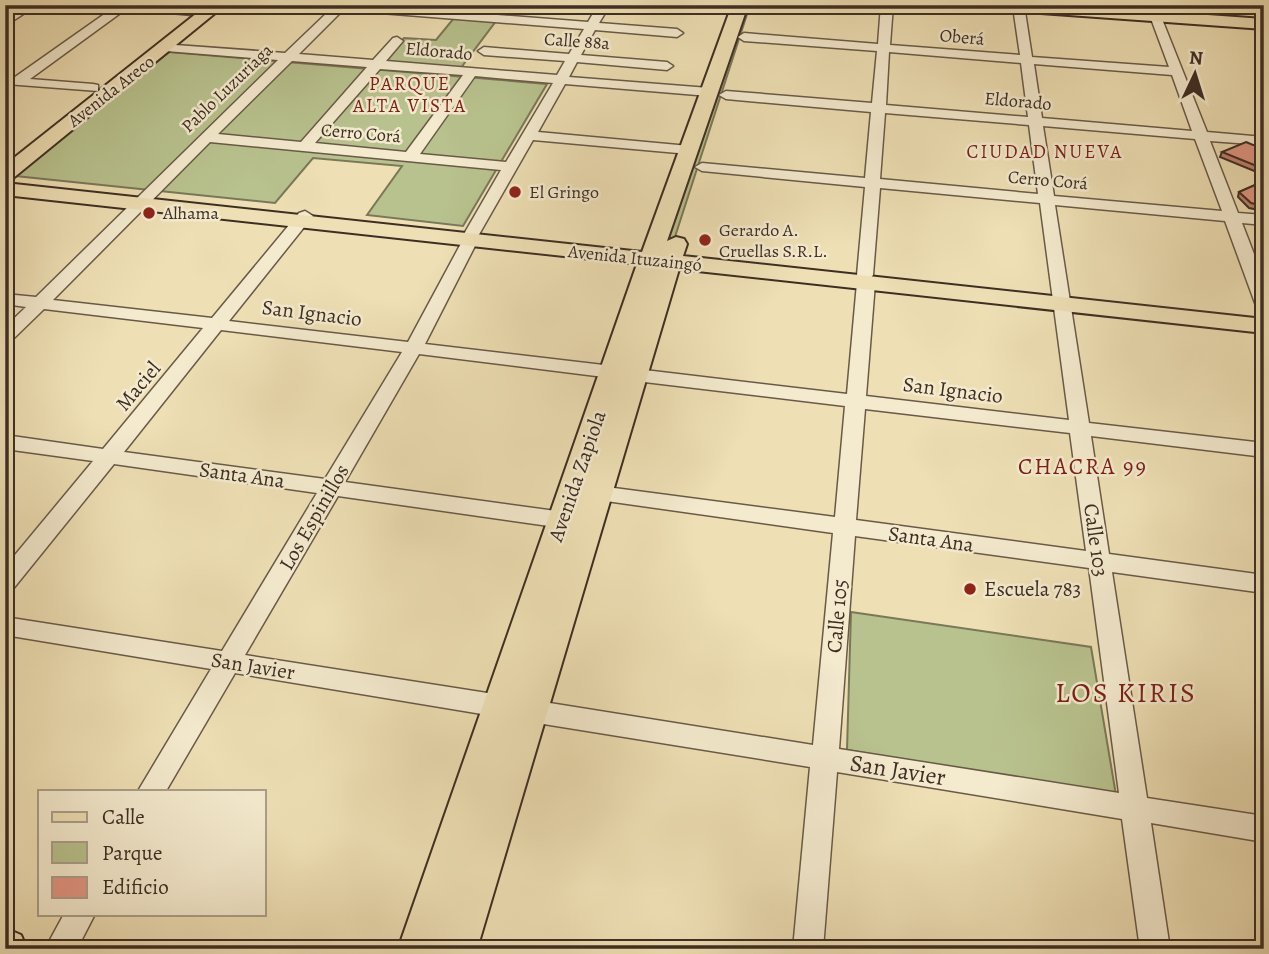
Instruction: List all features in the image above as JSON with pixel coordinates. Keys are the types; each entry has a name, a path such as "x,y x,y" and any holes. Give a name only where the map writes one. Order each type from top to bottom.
{"main road":[{"name":"Avenida Areco","path":"5,175 217,5"},
{"name":"Avenida Zapiola","path":"700,174 740,5"},
{"name":"Avenida Zapiola","path":"418,949 562,520 624,374 662,257 689,150 744,37 755,5"},
{"path":"1082,5 1264,18"},
{"path":"1009,6 1151,11 1264,24"},
{"name":"Avenida Areco","path":"5,158 196,8"},
{"name":"Avenida Ituzaingó","path":"5,187 1060,300 1264,326"},
{"name":"Avenida Zapiola","path":"662,257 681,230"},
{"name":"Avenida Ituzaingó","path":"1060,300 1264,316"},
{"name":"Avenida Zapiola","path":"457,949 599,494 624,374"}],"street":[{"path":"5,22 31,5"},
{"path":"116,5 196,8"},
{"path":"317,5 677,33"},
{"path":"459,16 468,5"},
{"name":"Los Espinillos","path":"153,790 414,348 471,237 604,5"},
{"name":"Calle 105","path":"808,949 857,401 887,5"},
{"path":"11,81 123,6"},
{"name":"Pablo Luzuriaga","path":"5,337 341,6"},
{"name":"Calle 103","path":"1009,6 1026,60 1155,949"},
{"path":"1151,11 1177,72 1264,303"},
{"name":"Oberá","path":"744,37 1177,72"},
{"path":"304,147 397,41"},
{"name":"Eldorado","path":"166,47 1264,141"},
{"name":"Calle 88a","path":"484,51 667,66"},
{"path":"410,157 471,73"},
{"path":"11,81 93,88"},
{"path":"529,135 689,150"},
{"name":"Cerro Corá","path":"206,138 512,167"},
{"name":"Cerro Corá","path":"700,174 873,183 1264,220"},
{"name":"Maciel","path":"5,583 219,325 303,219"},
{"name":"San Ignacio","path":"5,299 1264,450"},
{"name":"Santa Ana","path":"5,442 562,520"},
{"name":"Santa Ana","path":"599,494 1264,584"},
{"name":"San Javier","path":"5,626 500,706"},
{"name":"San Javier","path":"531,711 1264,829"},
{"path":"60,949 79,916"}],"green space":[{"path":"745,5 750,5 673,243 662,242"},
{"path":"454,18 496,21 460,69 382,63 404,38 436,40"},
{"path":"169,52 547,84 463,226 367,215 402,166 313,158 275,203 15,176"},
{"path":"851,612 1091,647 1116,795 847,750"}],"building":[{"path":"1246,142 1264,145 1264,169 1222,152"},
{"path":"1264,181 1264,206 1251,203 1239,192"}],"place":[{"name":"El Gringo","path":"515,192"},
{"name":"Alhama","path":"149,213"},
{"name":"Gerardo A. Cruellas S.R.L.","path":"705,240"},
{"name":"Escuela 783","path":"970,589"}],"district":[{"name":"PARQUE ALTA VISTA","path":"410,95"},
{"name":"CIUDAD NUEVA","path":"1045,152"},
{"name":"CHACRA 99","path":"1083,466"},
{"name":"LOS KIRIS","path":"1126,693"}]}
